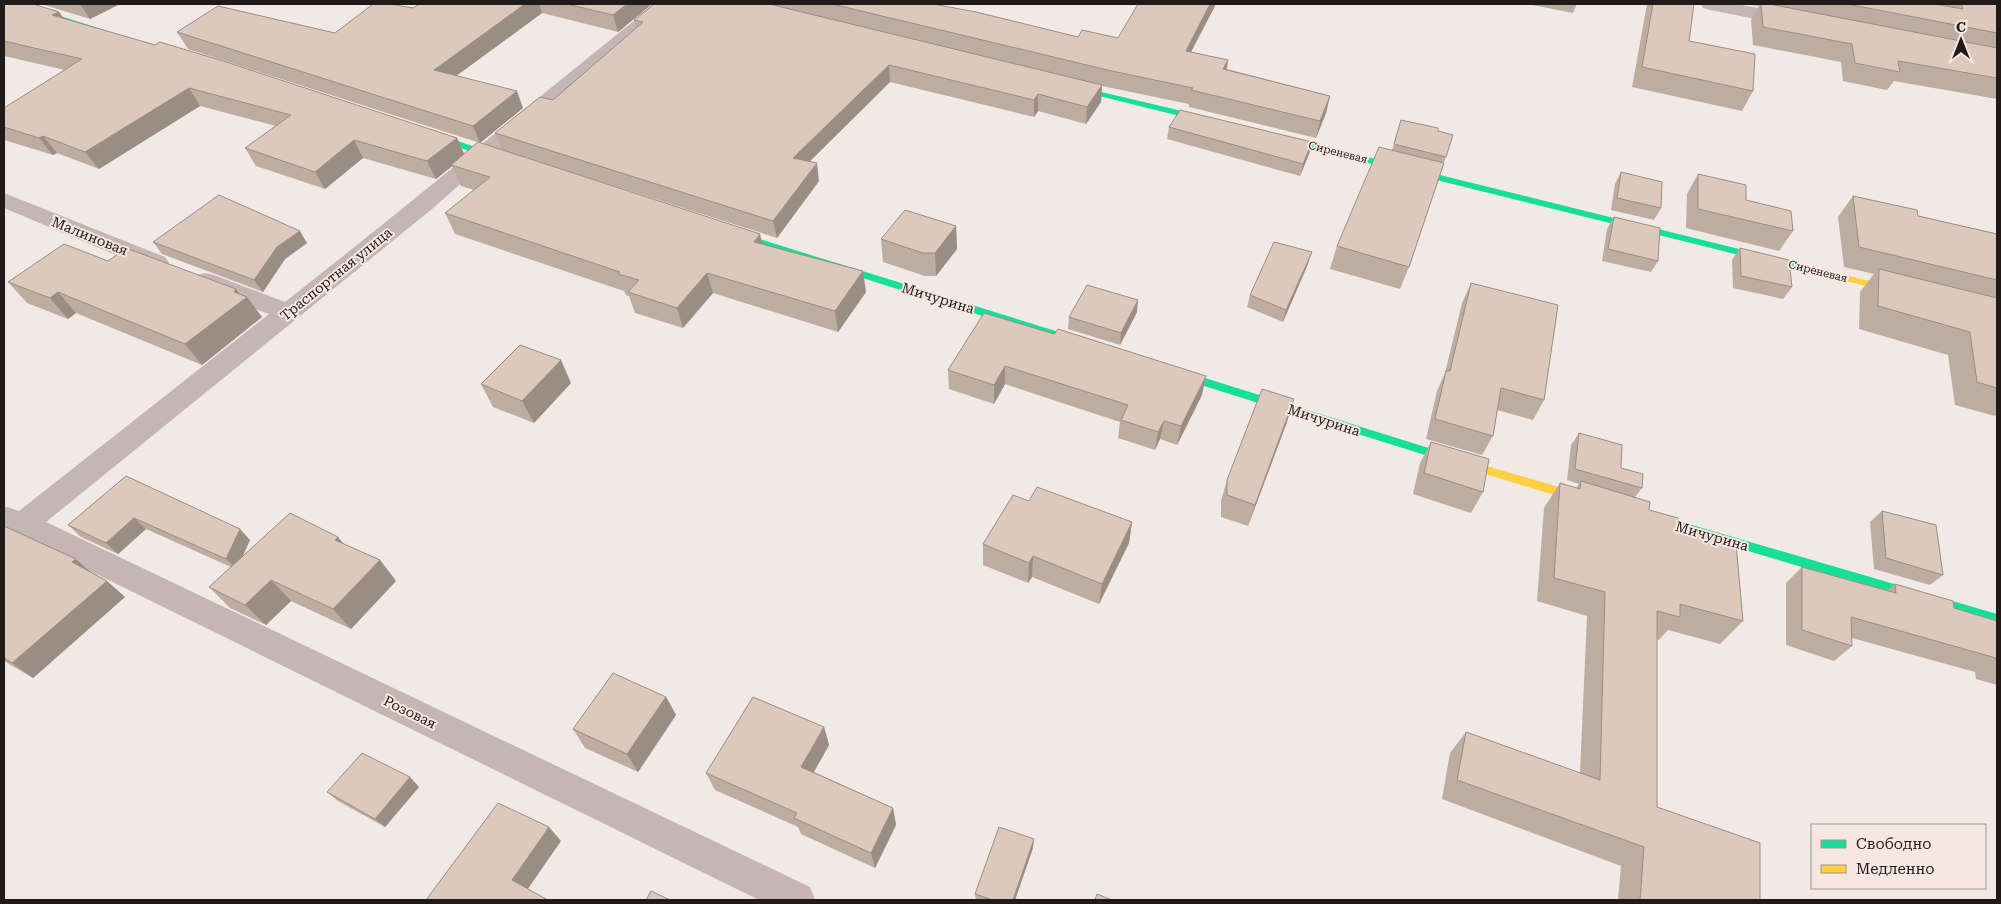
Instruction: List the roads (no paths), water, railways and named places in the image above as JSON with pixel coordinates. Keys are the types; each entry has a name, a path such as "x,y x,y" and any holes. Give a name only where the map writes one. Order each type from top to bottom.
{"street":[{"path":"16,4 138,41"},
{"path":"632,4 662,7"},
{"path":"1710,4 1806,23"},
{"name":"Траспортная улица","path":"10,527 424,204 482,153 662,7"},
{"path":"1057,83 1231,126"},
{"path":"411,129 520,165"},
{"name":"Сиреневая","path":"1260,133 1910,294"},
{"name":"Малиновая","path":"4,200 171,269 288,312"},
{"name":"Мичурина","path":"719,230 1096,348"},
{"name":"Мичурина","path":"1162,369 1385,440 1604,504"},
{"name":"Мичурина","path":"1632,513 1997,620"},
{"name":"Розовая","path":"10,527 797,900"}]}
